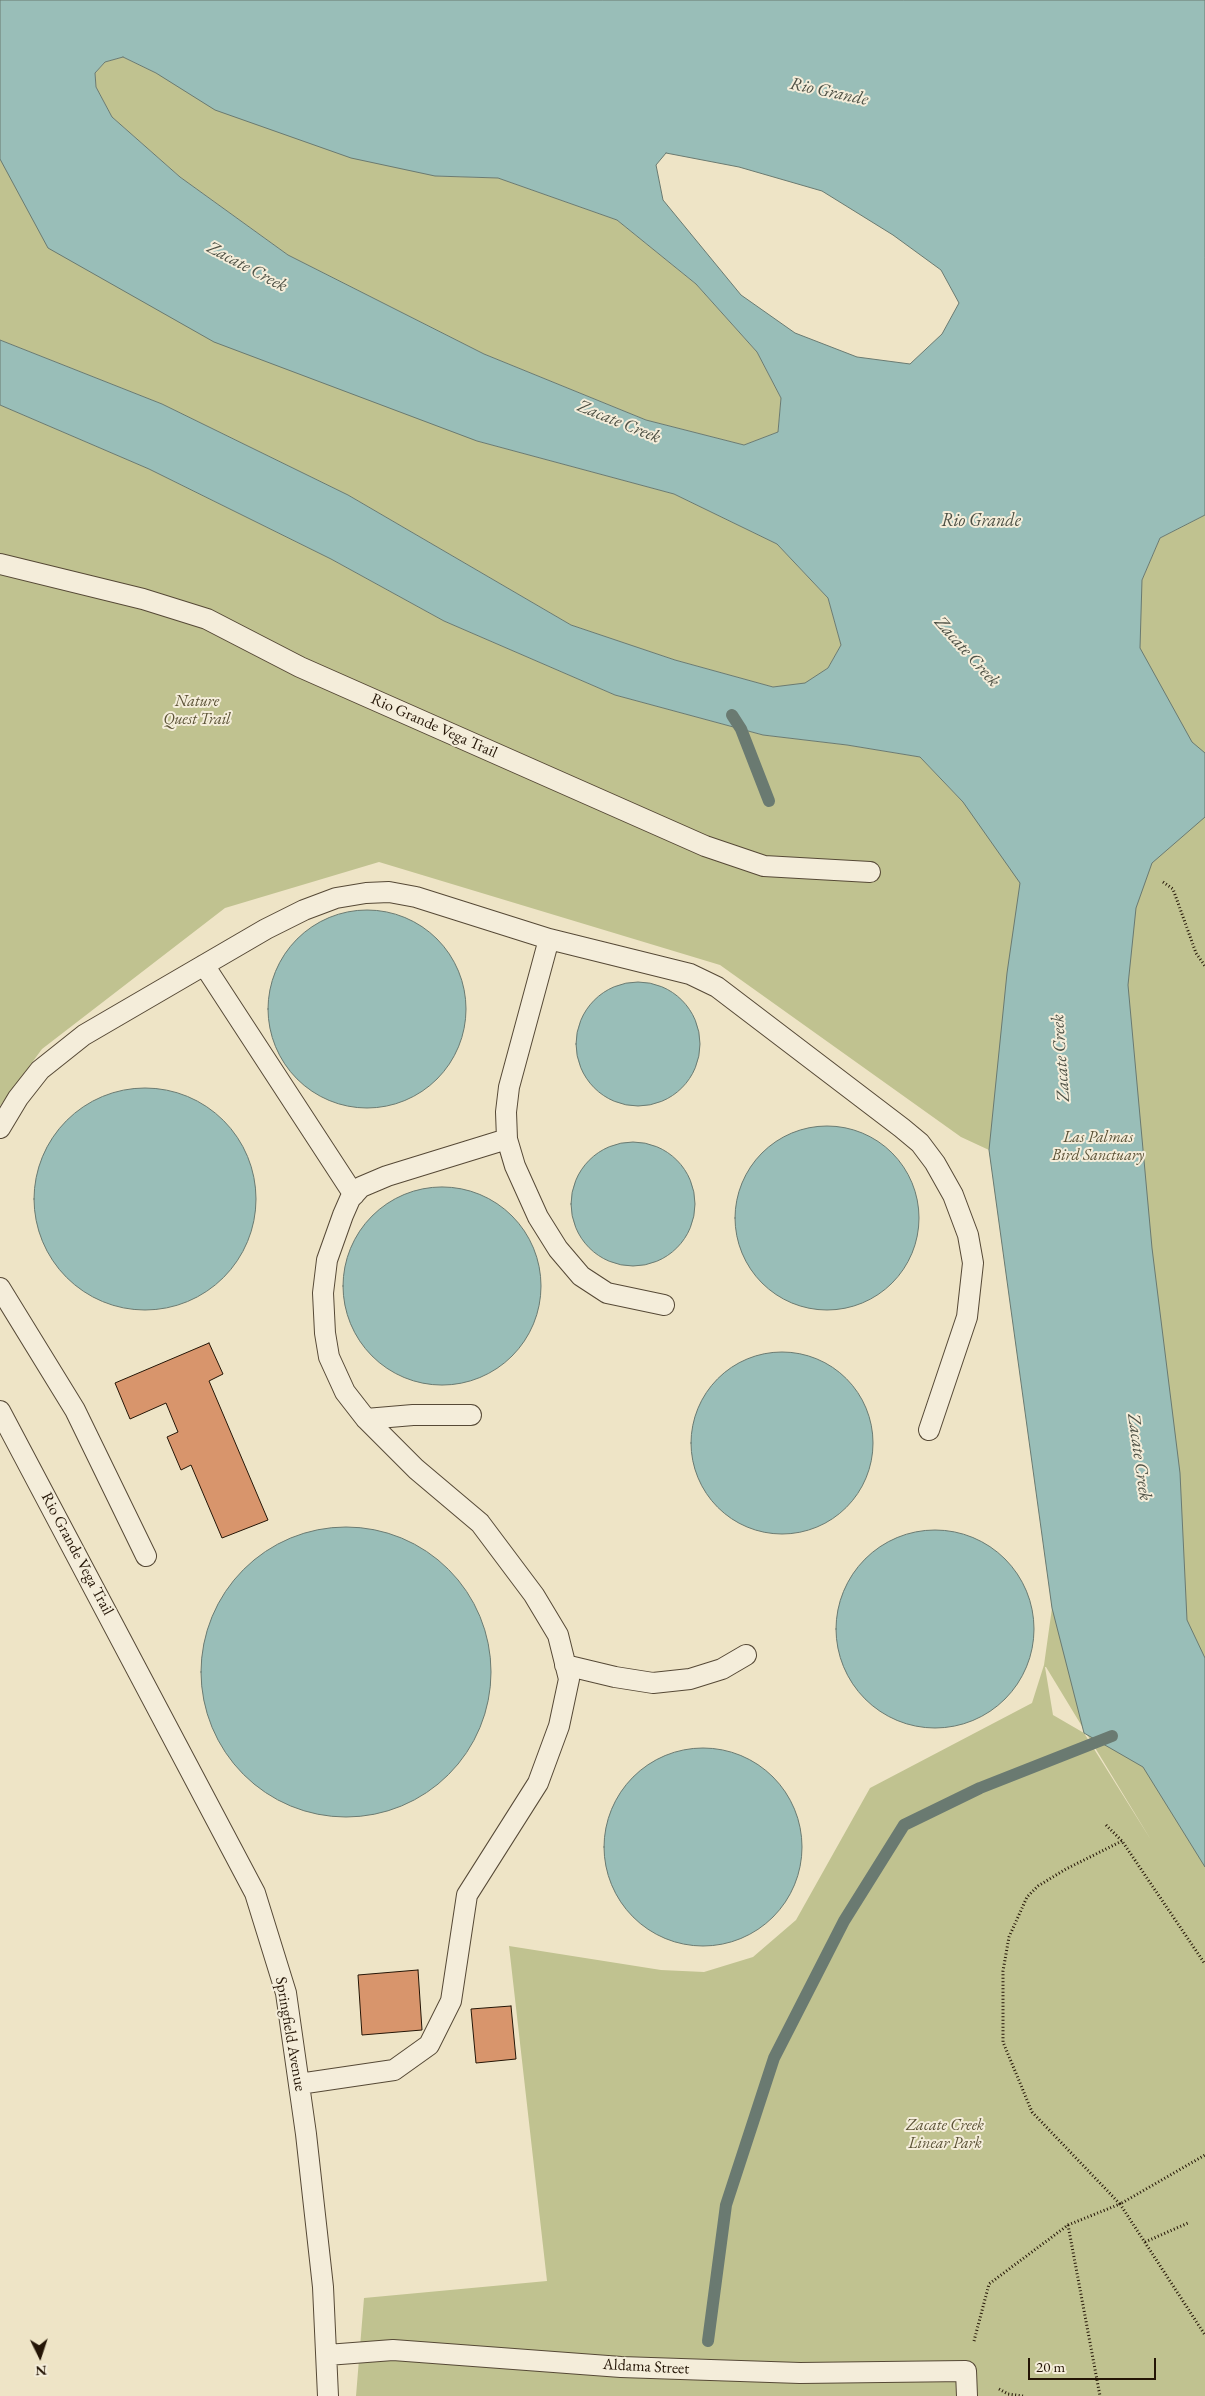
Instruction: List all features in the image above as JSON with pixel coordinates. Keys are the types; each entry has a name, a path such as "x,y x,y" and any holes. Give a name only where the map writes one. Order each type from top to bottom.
{"lane":[{"name":"Rio Grande Vega Trail","path":"0,564 143,599 207,619 300,667 705,846 764,866 870,872"},
{"path":"0,1128 18,1098 40,1070 76,1041 266,929 304,910 336,898 366,893 389,892 416,897 550,939 690,974 717,986 920,1143 936,1163 953,1195 965,1227 973,1263 967,1317 930,1430"},
{"path":"550,939 509,1087 506,1112 507,1139 515,1166 538,1217 558,1248 581,1276 607,1292 664,1305"},
{"path":"204,965 354,1195"},
{"path":"299,2084 394,2070 429,2045 451,2002 466,1895 538,1783 559,1726 569,1679 558,1635 534,1595 480,1523 416,1469 366,1419 345,1392 329,1357 325,1333 323,1293 327,1260 350,1199 362,1187 387,1176 507,1139"},
{"path":"0,1288 75,1410 146,1556"},
{"name":"Rio Grande Vega Trail","path":"0,1411 153,1698"},
{"path":"366,1419 413,1415 471,1416"},
{"path":"565,1665 615,1677 653,1683 690,1679 722,1669 746,1655"},
{"name":"Springfield Avenue","path":"153,1698 255,1893 286,1993 299,2084 323,2287 328,2396"},
{"name":"Aldama Street","path":"327,2354 393,2350 621,2366 800,2373 966,2371"},
{"path":"966,2371 967,2396"}],"path":[{"path":"1163,882 1173,890 1196,953 1205,966"},
{"path":"1106,1825 1122,1841 1205,1964"},
{"path":"1122,1841 1059,1873 1038,1886 1027,1897 1009,1937 1003,1971 1003,2042 1032,2112 1120,2204 1205,2335"},
{"path":"966,2371 989,2284 1068,2226 1120,2204 1205,2155"},
{"path":"1146,2242 1188,2223"},
{"path":"1068,2226 1100,2396"}],"green space":[{"path":"123,57 156,73 435,176 498,178 617,220 696,284 757,352 781,398 778,432 744,445 646,420 484,354 288,255 180,177 112,117 96,87 95,73 105,62"},
{"path":"0,159 477,441 674,494 777,544 828,598 841,645 828,668 805,684 773,687 675,660 571,625 348,495 162,404 0,340"},
{"path":"0,405 149,469 331,559 444,621 615,695 763,735 847,745 920,757 963,802 1142,580 1160,538 1205,515 1205,2396 356,2396 364,2298 547,2281 509,1946 661,1970 704,1972 753,1957 796,1920 870,1788 1032,1703 1044,1665 1052,1608 1043,1526 989,1150 961,1137 720,965 379,862 225,908 42,1049 0,1106","holes":["1046,1667 1151,1840 1084,1733 1053,1715"]}],"water":[{"name":"Rio Grande","path":"0,0 1205,0 1205,515 1160,538 1142,580 1140,648 1192,742 1205,753 1205,817 1152,863 1136,908 1128,985 1152,1248 1180,1473 1187,1620 1205,1658 1205,1867 1143,1767 1084,1733 1052,1608 989,1150 1007,973 1020,883 963,802 920,757 847,745 763,735 615,695 444,621 331,559 149,469 0,405 0,340 162,404 348,495 571,625 675,660 773,687 805,683 828,668 841,645 828,598 777,544 674,494 477,441 214,342 48,248 0,159","holes":["123,57 156,73 215,110 351,158 435,176 498,178 617,220 696,284 757,352 781,398 778,432 744,445 646,420 484,354 288,255 180,177 112,117 96,87 95,73 105,62","666,153 739,167 822,191 893,235 941,270 959,303 942,334 910,364 857,357 795,333 741,295 663,200 656,165"]},
{"path":"357,910 377,910 396,914 414,921 430,932 444,946 459,971 466,999 462,1038 455,1056 444,1072 430,1086 414,1097 396,1104 377,1108 357,1108 338,1104 320,1097 304,1086 290,1072 279,1056 272,1038 268,1019 268,999 272,980 279,962 290,946 304,932 320,921 338,914"},
{"path":"638,982 662,986 682,1000 696,1020 700,1044 696,1068 682,1088 662,1102 638,1106 614,1102 594,1088 580,1068 576,1044 580,1020 594,1000 614,986"},
{"path":"145,1088 167,1090 197,1101 215,1113 231,1129 243,1147 251,1167 256,1199 254,1221 243,1251 231,1269 215,1285 197,1297 177,1305 145,1310 123,1308 93,1297 75,1285 59,1269 47,1251 39,1231 34,1199 36,1177 47,1147 59,1129 75,1113 93,1101 113,1093"},
{"path":"827,1126 845,1128 862,1133 892,1153 912,1183 917,1200 919,1218 917,1236 912,1253 892,1283 862,1303 845,1308 827,1310 809,1308 792,1303 762,1283 742,1253 737,1236 735,1218 737,1200 742,1183 762,1153 792,1133 809,1128"},
{"path":"633,1142 657,1146 677,1160 691,1180 695,1204 691,1228 677,1248 657,1262 633,1266 609,1262 589,1248 575,1228 571,1204 575,1180 589,1160 609,1146"},
{"path":"432,1187 452,1187 471,1191 489,1198 505,1209 519,1223 534,1248 541,1276 537,1315 530,1333 519,1349 505,1363 489,1374 471,1381 452,1385 432,1385 413,1381 395,1374 379,1363 365,1349 354,1333 347,1315 343,1296 343,1276 347,1257 354,1239 365,1223 379,1209 395,1198 413,1191"},
{"path":"791,1352 817,1358 847,1378 867,1408 872,1425 872,1461 867,1478 847,1508 825,1524 809,1531 773,1534 755,1531 739,1524 724,1514 711,1501 701,1486 694,1470 691,1434 694,1416 701,1400 711,1385 724,1372 739,1362 755,1355"},
{"path":"346,1527 374,1530 402,1538 427,1551 449,1569 467,1591 480,1616 488,1644 491,1672 488,1700 480,1728 467,1753 449,1775 427,1793 402,1806 374,1814 346,1817 318,1814 290,1806 265,1793 243,1775 225,1753 212,1728 204,1700 201,1672 204,1644 212,1616 225,1591 243,1569 265,1551 290,1538 318,1530"},
{"path":"925,1530 945,1530 964,1534 982,1541 998,1552 1012,1566 1027,1591 1034,1619 1030,1658 1023,1676 1012,1692 998,1706 982,1717 964,1724 945,1728 925,1728 906,1724 888,1717 872,1706 858,1692 847,1676 840,1658 836,1639 836,1619 840,1600 847,1582 858,1566 872,1552 888,1541 906,1534"},
{"path":"693,1748 713,1748 732,1752 750,1759 766,1770 780,1784 795,1809 802,1837 798,1876 791,1894 780,1910 766,1924 750,1935 732,1942 713,1946 693,1946 674,1942 656,1935 640,1924 626,1910 615,1894 608,1876 604,1857 604,1837 608,1818 615,1800 626,1784 640,1770 656,1759 674,1752"}],"building":[{"path":"209,1343 223,1374 209,1381 268,1520 222,1538 191,1465 181,1470 167,1437 178,1432 166,1403 130,1419 115,1383"},
{"path":"418,1970 422,2030 362,2035 358,1975"},
{"path":"511,2006 516,2059 476,2063 471,2009"}],"waterway":[{"path":"732,715 741,729 769,801"},
{"path":"708,2341 726,2205 774,2058 844,1921 904,1825 980,1788 1112,1736"}],"water label":[{"name":"Zacate Creek","path":"247,267"},
{"name":"Zacate Creek","path":"619,422"},
{"name":"Zacate Creek","path":"967,652"},
{"name":"Zacate Creek","path":"1061,1058"},
{"name":"Zacate Creek","path":"1139,1457"}],"park label":[{"name":"Nature Quest Trail","path":"197,711"},
{"name":"Las Palmas Bird Sanctuary","path":"1098,1147"},
{"name":"Zacate Creek Linear Park","path":"945,2135"}]}
